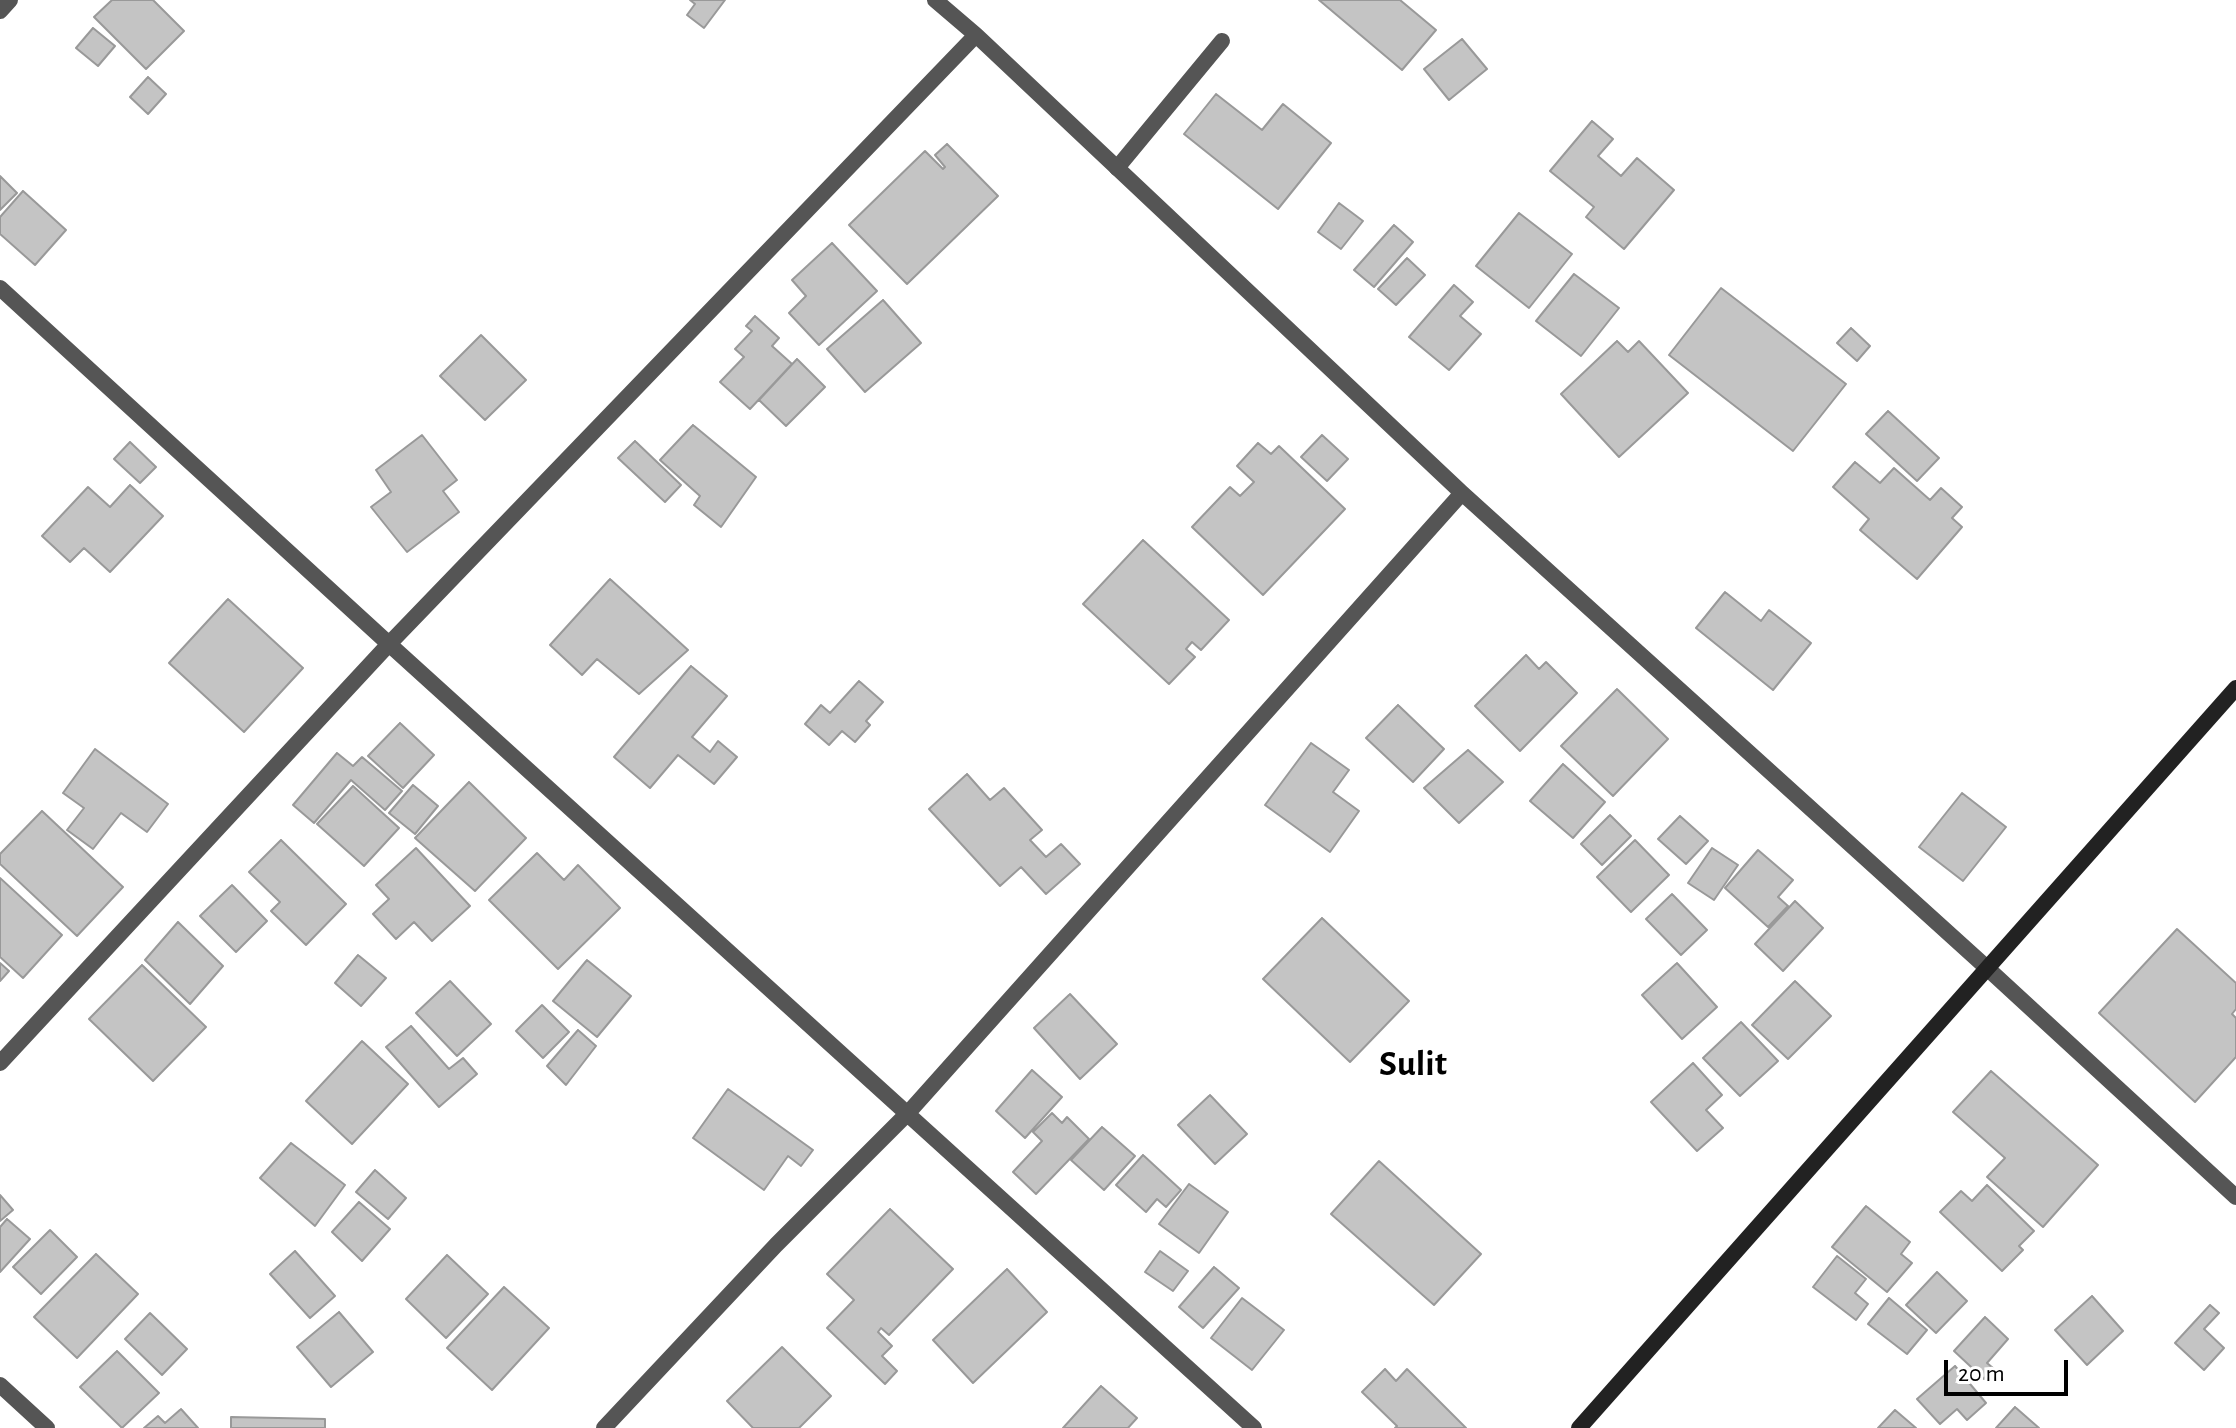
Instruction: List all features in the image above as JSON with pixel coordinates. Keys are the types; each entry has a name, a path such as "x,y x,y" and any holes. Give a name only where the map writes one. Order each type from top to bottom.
{"street":[{"path":"0,11 10,0"},
{"path":"935,0 976,35 1462,493 2236,1197"},
{"path":"0,1063 389,644 976,35"},
{"path":"1117,168 1222,41"},
{"path":"0,288 1254,1428"},
{"path":"604,1428 776,1245 908,1113 1462,493"},
{"path":"1579,1428 2236,688"},
{"path":"0,1385 47,1428"}],"building":[{"path":"112,0 153,0 184,31 146,69 94,17"},
{"path":"690,0 725,0 704,28 687,15 695,4"},
{"path":"1319,0 1400,0 1436,30 1402,70"},
{"path":"93,28 115,46 98,66 76,48"},
{"path":"1462,39 1487,69 1449,100 1424,69"},
{"path":"148,77 166,94 148,114 130,97"},
{"path":"1216,94 1262,130 1283,104 1331,143 1278,209 1184,134"},
{"path":"1592,121 1613,139 1598,156 1621,176 1637,158 1674,190 1624,249 1586,217 1594,207 1550,171"},
{"path":"947,144 998,196 907,284 849,225 925,151 943,169 945,167 935,155"},
{"path":"0,176 17,193 0,210"},
{"path":"23,191 66,230 35,265 0,234 0,217"},
{"path":"1339,203 1363,221 1341,249 1318,232"},
{"path":"1519,213 1572,254 1529,308 1476,266"},
{"path":"1394,225 1413,242 1374,287 1354,270"},
{"path":"832,243 877,291 819,345 789,313 806,296 792,280"},
{"path":"1407,258 1425,275 1396,305 1378,289"},
{"path":"1574,274 1619,308 1581,356 1536,321"},
{"path":"1454,285 1473,302 1460,316 1481,334 1449,370 1409,337"},
{"path":"1721,288 1846,384 1793,451 1669,355"},
{"path":"883,300 921,343 865,392 827,349"},
{"path":"755,316 779,338 772,346 792,364 750,409 720,382 744,357 735,349 752,331 746,326"},
{"path":"1851,328 1870,346 1857,361 1837,343"},
{"path":"481,335 526,380 485,420 440,376"},
{"path":"1617,341 1628,352 1639,341 1688,393 1619,457 1561,394"},
{"path":"797,359 825,387 786,426 759,400"},
{"path":"1888,411 1939,458 1917,481 1866,434"},
{"path":"693,425 756,477 721,527 694,505 700,496 660,460"},
{"path":"422,435 457,480 443,491 459,512 407,552 371,507 391,492 376,470"},
{"path":"1322,435 1348,459 1327,481 1301,457"},
{"path":"635,441 681,485 665,502 618,458"},
{"path":"130,442 156,467 140,483 114,459"},
{"path":"1258,443 1271,454 1279,446 1345,509 1263,595 1192,527 1230,487 1240,496 1254,482 1237,466"},
{"path":"1855,462 1880,483 1894,468 1930,500 1941,488 1962,507 1952,518 1962,527 1917,579 1860,530 1869,519 1833,487"},
{"path":"130,485 163,516 110,572 84,548 70,562 42,536 88,487 110,507"},
{"path":"1143,540 1229,620 1201,650 1192,642 1186,649 1195,657 1169,684 1083,604"},
{"path":"610,579 688,650 639,694 597,659 582,675 550,645"},
{"path":"1725,592 1761,621 1769,610 1811,643 1773,690 1696,628"},
{"path":"228,599 303,668 244,732 169,663"},
{"path":"1526,655 1539,669 1546,662 1577,693 1520,751 1475,706"},
{"path":"691,666 727,696 692,737 710,752 718,741 737,757 714,784 678,755 650,788 614,757"},
{"path":"859,681 883,702 866,721 870,725 855,742 842,731 829,745 805,724 821,705 830,713"},
{"path":"1617,689 1668,739 1613,796 1561,746"},
{"path":"1398,705 1444,749 1413,782 1366,738"},
{"path":"400,723 434,755 403,788 368,756"},
{"path":"1311,743 1349,770 1333,792 1359,811 1330,852 1265,805"},
{"path":"95,749 168,804 147,832 121,813 93,849 67,830 84,808 63,793"},
{"path":"1468,750 1503,782 1459,823 1424,788"},
{"path":"337,753 353,766 362,757 402,791 385,810 351,780 314,823 293,805"},
{"path":"1563,764 1605,802 1573,838 1530,801"},
{"path":"967,774 990,800 1004,788 1042,830 1030,840 1046,857 1061,844 1080,864 1046,894 1021,867 1000,886 929,809"},
{"path":"469,782 526,838 475,891 415,838"},
{"path":"413,785 438,806 415,834 389,813"},
{"path":"353,786 399,828 364,866 317,824"},
{"path":"1962,793 2006,827 1963,881 1919,847"},
{"path":"42,811 123,887 77,936 0,864 0,854"},
{"path":"1610,815 1631,836 1602,865 1581,844"},
{"path":"1680,816 1708,841 1686,864 1658,839"},
{"path":"281,840 346,904 306,945 271,911 280,902 249,872"},
{"path":"1635,840 1669,875 1631,912 1597,877"},
{"path":"416,848 470,906 432,941 414,922 396,939 373,914 389,899 376,885"},
{"path":"1712,848 1738,865 1714,900 1688,883"},
{"path":"1758,850 1793,880 1778,897 1788,906 1768,927 1725,888"},
{"path":"537,853 564,880 578,865 620,908 558,969 489,900"},
{"path":"0,878 62,935 23,978 0,957"},
{"path":"232,885 267,921 236,952 200,916"},
{"path":"1672,894 1707,930 1681,955 1646,919"},
{"path":"1795,901 1823,928 1783,971 1755,944"},
{"path":"1322,918 1409,1001 1350,1062 1263,979"},
{"path":"178,922 223,966 190,1004 145,960"},
{"path":"2177,929 2236,983 2236,1009 2232,1014 2236,1018 2236,1057 2195,1102 2099,1013"},
{"path":"358,955 386,978 361,1006 335,983"},
{"path":"587,960 631,996 597,1037 553,1001"},
{"path":"0,963 9,971 0,981"},
{"path":"1677,963 1717,1007 1682,1039 1642,995"},
{"path":"142,965 206,1027 153,1081 89,1019"},
{"path":"450,981 491,1024 457,1056 416,1013"},
{"path":"1795,981 1831,1016 1788,1059 1752,1025"},
{"path":"1070,994 1117,1044 1080,1079 1034,1028"},
{"path":"542,1005 569,1032 543,1058 516,1031"},
{"path":"1741,1022 1778,1061 1740,1096 1703,1058"},
{"path":"411,1026 449,1069 463,1058 477,1074 439,1107 386,1047"},
{"path":"578,1030 596,1046 566,1085 547,1066"},
{"path":"362,1041 408,1084 352,1144 306,1101"},
{"path":"1693,1063 1722,1095 1706,1110 1723,1128 1697,1151 1651,1102"},
{"path":"1032,1070 1062,1097 1025,1138 996,1111"},
{"path":"1991,1071 2098,1165 2043,1227 1987,1177 2005,1158 1953,1112"},
{"path":"728,1089 813,1150 801,1166 788,1156 764,1190 693,1138"},
{"path":"1210,1095 1247,1134 1215,1164 1178,1125"},
{"path":"1052,1113 1062,1123 1067,1117 1089,1139 1036,1194 1013,1172 1042,1141 1033,1132"},
{"path":"1102,1127 1135,1156 1104,1190 1071,1160"},
{"path":"291,1143 345,1185 315,1226 260,1178"},
{"path":"1143,1155 1181,1190 1166,1207 1157,1199 1146,1212 1116,1185"},
{"path":"1379,1161 1481,1254 1434,1305 1331,1214"},
{"path":"375,1170 406,1198 388,1219 356,1192"},
{"path":"1189,1184 1228,1212 1199,1253 1159,1224"},
{"path":"1987,1185 2034,1231 2019,1246 2023,1250 2002,1271 1940,1212 1961,1191 1972,1201"},
{"path":"0,1195 13,1210 0,1221"},
{"path":"359,1202 390,1229 362,1261 332,1232"},
{"path":"1866,1206 1910,1242 1901,1254 1912,1263 1887,1292 1832,1247"},
{"path":"890,1209 953,1269 889,1335 881,1328 878,1332 892,1346 882,1356 897,1371 885,1384 827,1328 854,1300 827,1274"},
{"path":"7,1219 30,1239 0,1272 0,1227"},
{"path":"50,1230 77,1257 41,1294 13,1267"},
{"path":"295,1251 335,1296 310,1318 270,1274"},
{"path":"1160,1251 1188,1271 1173,1291 1145,1272"},
{"path":"96,1254 138,1294 77,1358 34,1317"},
{"path":"447,1255 488,1294 446,1338 406,1299"},
{"path":"1837,1256 1866,1279 1855,1293 1868,1304 1856,1320 1813,1287"},
{"path":"1214,1267 1239,1288 1203,1328 1179,1307"},
{"path":"1007,1269 1047,1312 973,1383 933,1340"},
{"path":"1937,1272 1967,1301 1936,1333 1906,1305"},
{"path":"504,1287 549,1328 492,1390 447,1348"},
{"path":"2092,1296 2123,1331 2087,1365 2055,1330"},
{"path":"1242,1298 1284,1330 1252,1370 1211,1338"},
{"path":"1889,1298 1927,1330 1907,1354 1868,1324"},
{"path":"2210,1305 2219,1313 2204,1329 2224,1348 2204,1370 2175,1343"},
{"path":"339,1312 373,1352 331,1387 297,1347"},
{"path":"150,1313 187,1349 162,1375 125,1339"},
{"path":"1985,1317 2008,1339 1987,1363 1993,1368 1984,1379 1954,1351"},
{"path":"782,1347 831,1396 799,1428 753,1428 727,1401"},
{"path":"117,1351 159,1393 122,1428 80,1387"},
{"path":"1955,1366 1986,1403 1967,1420 1957,1409 1940,1424 1917,1399"},
{"path":"1385,1369 1396,1381 1407,1369 1466,1428 1395,1428 1397,1426 1362,1392"},
{"path":"1101,1386 1137,1418 1128,1428 1063,1428"},
{"path":"2015,1407 2039,1428 1996,1428"},
{"path":"181,1409 198,1428 144,1428 158,1416 165,1423"},
{"path":"1895,1410 1916,1428 1878,1428"},
{"path":"231,1417 325,1419 325,1428 231,1428"}],"district":[{"name":"Sulit","path":"1413,1064"}]}
